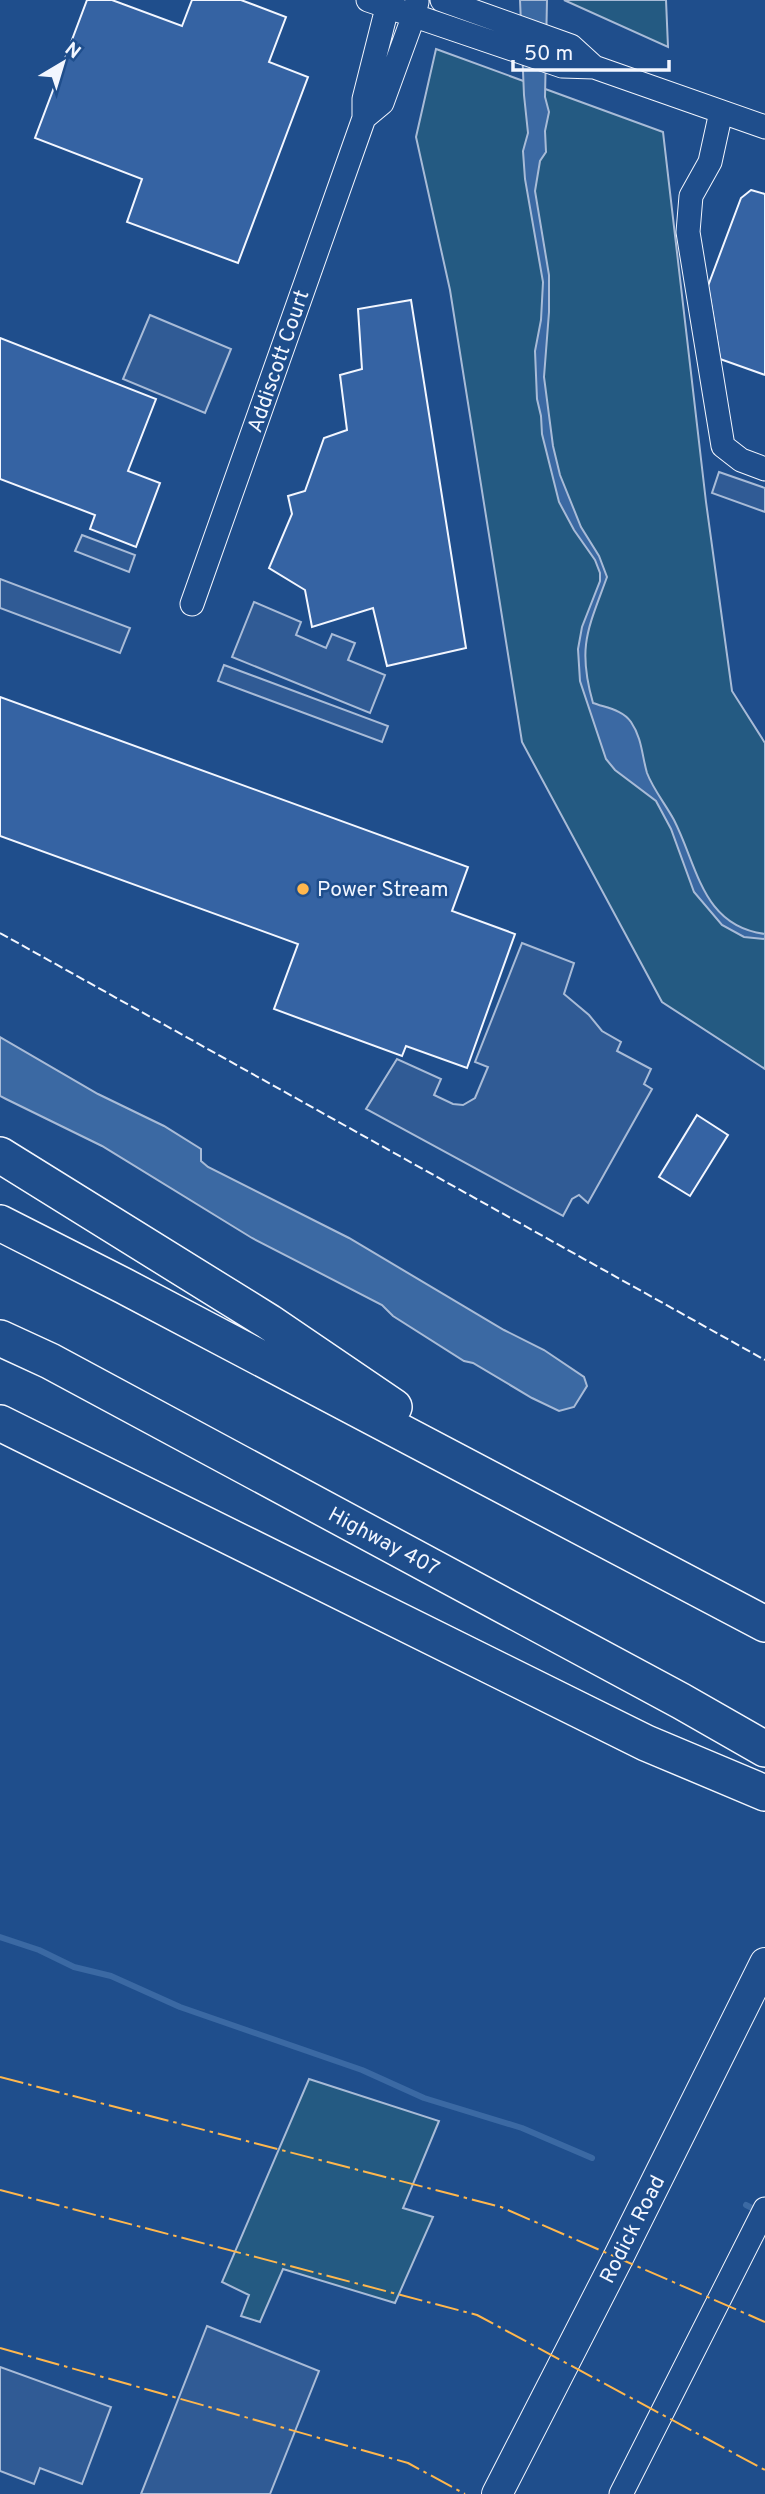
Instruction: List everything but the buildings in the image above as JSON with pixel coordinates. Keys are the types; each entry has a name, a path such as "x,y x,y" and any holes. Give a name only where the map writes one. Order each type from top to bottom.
{"highway":[{"path":"0,1155 269,1322 539,1505"},
{"path":"0,1223 765,1624"},
{"name":"Highway 407","path":"0,1338 86,1381 681,1701 765,1749"},
{"path":"0,1423 646,1742 765,1793"}],"main road":[{"name":"Rodick Road","path":"497,2494 765,1963"}],"street":[{"path":"442,0 571,46 594,67"},
{"path":"382,2 416,8 562,66 594,67 765,127"},
{"name":"Addiscott Court","path":"192,604 364,118 364,99 382,2"},
{"name":"Addiscott Court","path":"364,118 382,103 416,8"},
{"path":"721,112 710,162 691,196 688,232 723,446 741,460 765,469"},
{"path":"621,2494 765,2208"}],"shaded area":[{"path":"520,0 547,0 545,97 549,112 545,131 546,152 540,161 535,191 549,275 544,377 553,446 560,475 581,527 599,556 607,577 587,638 585,652 588,684 593,703 624,715 635,728 650,779 674,820 705,892 715,907 744,929 765,934 765,939 744,937 722,925 694,892 671,829 656,801 615,770 606,759 580,681 578,649 582,627 600,581 600,573 595,560 559,502 542,434 537,399 535,351 541,320 543,282 525,179 523,151 528,133"},
{"path":"564,0 666,0 668,47"},
{"path":"436,49 663,132 706,502 732,691 765,743 765,1069 662,1002 522,742 450,290 416,137"},
{"path":"150,315 231,349 205,413 123,379"},
{"path":"719,472 765,488 765,512 712,493"},
{"path":"82,535 135,555 129,572 75,551"},
{"path":"0,579 130,628 120,653 0,608"},
{"path":"254,602 301,622 296,635 326,648 332,634 355,643 348,660 385,675 370,713 232,657"},
{"path":"224,665 388,726 382,742 218,681"},
{"path":"522,943 574,963 564,994 589,1015 602,1031 621,1042 617,1051 651,1069 644,1084 652,1089 588,1203 579,1195 572,1199 563,1216 366,1109 397,1059 441,1079 434,1095 453,1104 463,1105 475,1098 488,1067 475,1062"},
{"path":"0,1037 201,1149 201,1161 208,1167 349,1238 504,1330 544,1350 584,1377 587,1386 574,1407 559,1411 532,1398 473,1363 464,1361 393,1316 382,1305 252,1238 102,1146 0,1096"},
{"path":"309,2079 439,2121 403,2208 433,2217 395,2303 283,2269 260,2322 241,2316 249,2295 222,2282"},
{"path":"207,2326 319,2371 270,2494 141,2494"},
{"path":"0,2367 111,2407 82,2484 40,2468 34,2484 0,2471"}],"waterway":[{"path":"0,1937 39,1950 74,1967 111,1976 180,2007 362,2070 424,2098 522,2128 592,2158"},
{"path":"746,2205 760,2212"}],"fence":[{"path":"0,933 765,1360"}],"power":[{"path":"0,2077 501,2207 765,2322"},
{"path":"0,2190 477,2315 765,2470"},
{"path":"0,2348 408,2463 465,2494"}],"place":[{"name":"Power Stream","path":"303,889"}]}
